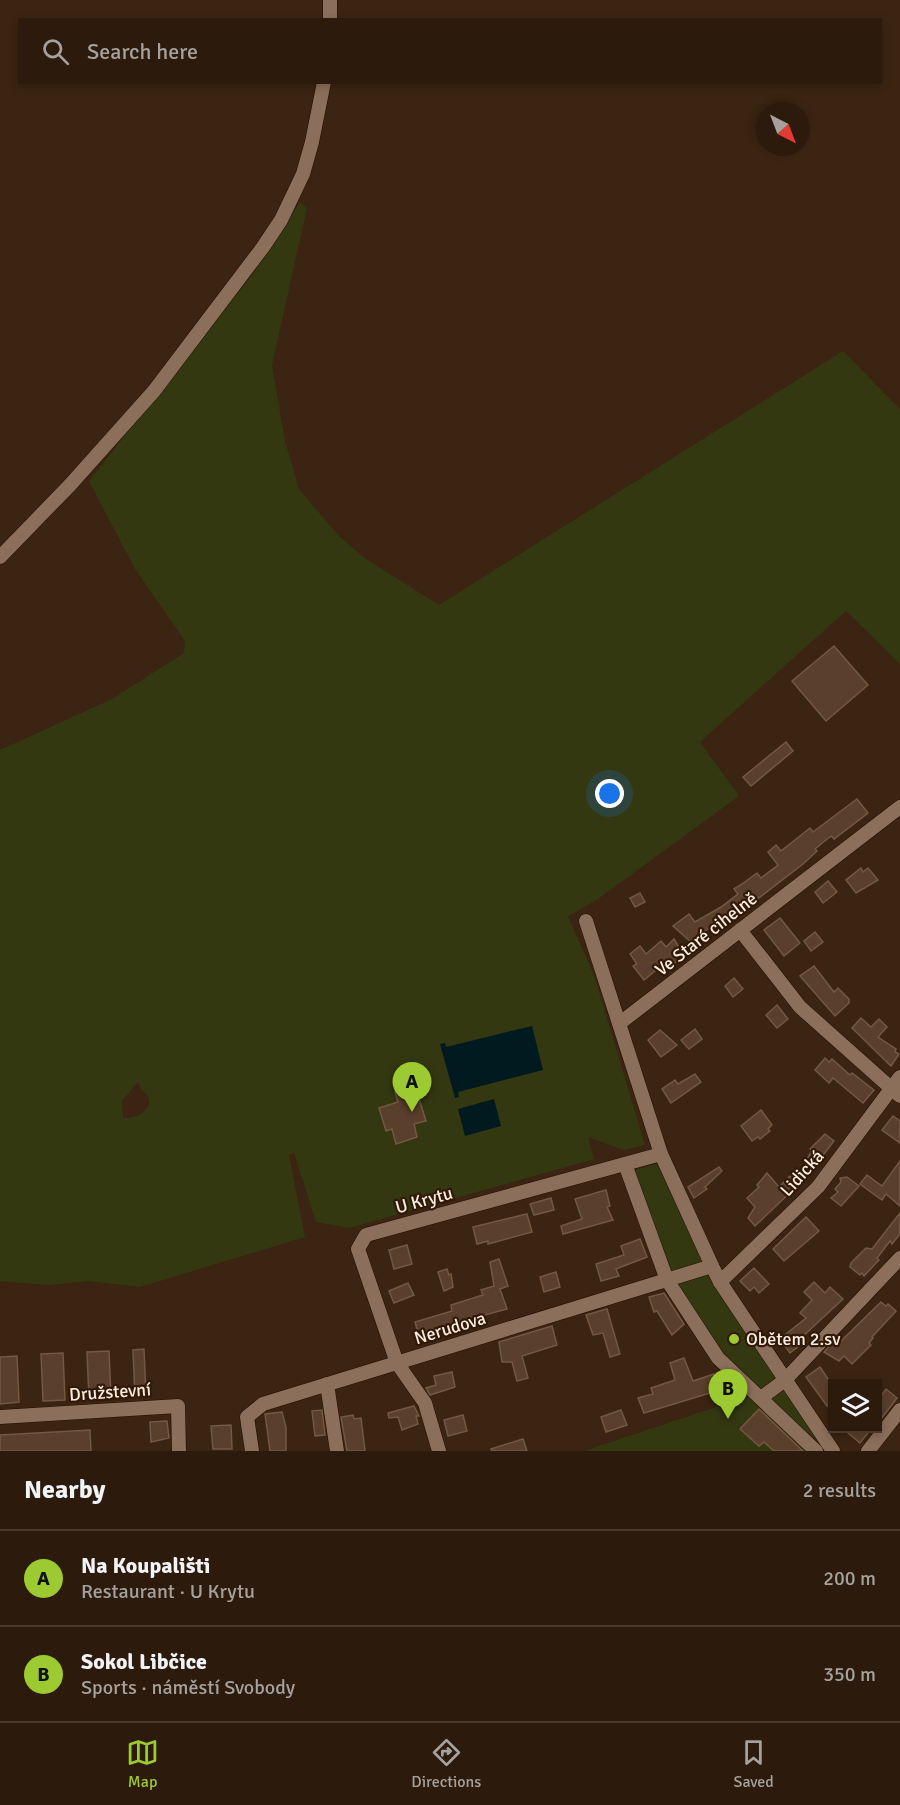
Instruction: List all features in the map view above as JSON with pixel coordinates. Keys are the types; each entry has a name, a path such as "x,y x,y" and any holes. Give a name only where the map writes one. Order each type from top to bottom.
{"street":[{"path":"330,0 330,18"},
{"path":"0,557 70,485 154,391 263,247 281,220 303,174 324,84"},
{"name":"Ve Staré cihelně","path":"620,1023 900,807"},
{"path":"586,921 661,1154 712,1266 720,1282 833,1451"},
{"path":"740,930 800,1007 896,1093"},
{"name":"Lidická","path":"720,1282 818,1187 896,1093 900,1077"},
{"name":"U Krytu","path":"439,1451 425,1402 396,1363 358,1249 366,1235 661,1154"},
{"path":"624,1164 667,1280 718,1358 816,1451"},
{"path":"761,1398 785,1380 900,1258"},
{"name":"Nerudova","path":"252,1451 247,1417 263,1404 712,1266"},
{"path":"327,1384 337,1451"},
{"name":"Družstevní","path":"0,1417 178,1406 179,1451"},
{"path":"868,1451 900,1410"}],"green space":[{"path":"300,202 307,208 272,365 285,441 299,489 339,536 366,559 439,605 843,351 900,409 900,664 846,611 700,742 739,796 598,899 568,916 595,978 645,1145 624,1150 588,1137 594,1159 349,1228 316,1222 294,1153 289,1155 305,1237 140,1287 88,1281 49,1285 0,1281 0,750 112,699 184,653 185,641 135,569 89,481 254,272","holes":["138,1082 149,1099 149,1104 137,1116 123,1118 122,1101"]},
{"path":"657,1164 712,1283 778,1377 817,1441 752,1385 723,1351 678,1286 632,1171"},
{"path":"749,1396 811,1451 584,1451"}],"water":[{"path":"532,1026 543,1070 458,1092 459,1097 455,1098 440,1044 445,1043 446,1047"},
{"path":"494,1099 501,1126 465,1136 458,1109"}],"building":[{"path":"834,646 868,685 826,721 792,681"},
{"path":"786,742 793,751 751,786 743,777"},
{"path":"857,799 868,813 834,839 831,836 815,849 817,851 803,864 717,930 713,925 691,942 673,926 689,914 695,922 721,907 738,894 734,889 757,873 761,878 778,865 768,852 776,845 781,851 810,828 813,832"},
{"path":"861,868 863,872 868,868 878,880 856,893 846,880"},
{"path":"828,881 837,892 823,903 815,892"},
{"path":"640,893 645,902 635,907 630,898"},
{"path":"780,918 800,943 784,956 764,930"},
{"path":"815,932 823,942 811,951 804,941"},
{"path":"674,939 684,956 668,968 665,963 644,980 633,966 637,964 630,954 640,946 646,954 661,941 666,947"},
{"path":"814,966 834,992 838,988 849,999 849,1003 835,1016 800,976"},
{"path":"734,978 743,989 733,997 725,986"},
{"path":"777,1005 788,1019 777,1028 766,1015"},
{"path":"861,1018 871,1027 879,1019 887,1027 878,1037 896,1049 895,1052 899,1054 891,1066 852,1028"},
{"path":"695,1029 702,1039 689,1049 681,1040"},
{"path":"660,1030 677,1045 661,1057 648,1040"},
{"path":"825,1058 829,1062 832,1059 850,1075 852,1073 874,1090 863,1103 833,1078 829,1083 815,1070"},
{"path":"695,1074 701,1082 671,1103 662,1089 675,1080 678,1084"},
{"path":"415,1086 426,1121 414,1124 417,1137 396,1144 392,1129 386,1131 379,1108 398,1102 395,1092"},
{"path":"761,1110 772,1125 768,1129 770,1131 760,1139 758,1137 752,1141 741,1126"},
{"path":"893,1116 900,1121 900,1143 882,1130"},
{"path":"825,1134 834,1141 817,1163 808,1157 812,1151 810,1149"},
{"path":"900,1161 900,1206 886,1194 882,1200 860,1184 867,1175 882,1186"},
{"path":"719,1167 722,1171 705,1187 707,1189 694,1198 688,1187"},
{"path":"767,1173 779,1187 790,1176 798,1185 755,1226 748,1218 755,1207 747,1198 759,1187 757,1185"},
{"path":"847,1177 859,1186 841,1206 831,1198 838,1192 835,1189 841,1182 840,1178"},
{"path":"606,1190 610,1206 607,1207 613,1220 563,1234 561,1226 582,1219 575,1199"},
{"path":"551,1198 554,1210 534,1215 530,1204"},
{"path":"900,1213 900,1234 892,1244 890,1241 877,1258 879,1260 864,1276 862,1273 860,1275 850,1267 851,1263 866,1248 872,1249"},
{"path":"527,1214 532,1232 488,1244 488,1241 477,1244 473,1227"},
{"path":"806,1217 819,1231 784,1261 773,1249"},
{"path":"640,1239 647,1257 616,1269 619,1276 601,1281 596,1264 624,1255 621,1246"},
{"path":"407,1245 412,1264 394,1269 389,1250"},
{"path":"499,1259 508,1286 500,1289 507,1309 418,1333 415,1322 452,1311 451,1305 483,1295 481,1290 494,1286 490,1262"},
{"path":"754,1268 769,1284 759,1293 754,1287 750,1291 740,1281"},
{"path":"447,1269 449,1275 451,1274 453,1287 444,1291 438,1272"},
{"path":"556,1272 560,1287 544,1292 540,1277"},
{"path":"814,1282 825,1293 830,1287 843,1299 801,1338 804,1342 790,1353 780,1339 806,1318 800,1313 812,1300 804,1292"},
{"path":"408,1283 414,1295 394,1303 389,1291"},
{"path":"664,1293 684,1324 672,1335 657,1311 654,1312 649,1297"},
{"path":"881,1302 886,1306 888,1304 896,1311 872,1337 869,1343 871,1345 852,1364 844,1356 839,1361 824,1352 838,1337 841,1341"},
{"path":"607,1309 620,1354 610,1357 603,1333 593,1335 586,1315"},
{"path":"552,1326 557,1345 522,1356 528,1378 517,1381 512,1362 502,1362 499,1342"},
{"path":"144,1349 146,1396 135,1397 133,1350"},
{"path":"109,1351 111,1398 89,1399 87,1352"},
{"path":"63,1353 65,1400 43,1401 41,1354"},
{"path":"17,1356 19,1402 0,1404 0,1357"},
{"path":"684,1358 693,1381 714,1374 720,1390 644,1413 638,1398 653,1394 651,1388 675,1380 670,1363"},
{"path":"820,1367 828,1379 827,1406 806,1377"},
{"path":"452,1372 455,1387 430,1395 426,1388 436,1385 434,1376"},
{"path":"886,1389 897,1398 882,1418 882,1394"},
{"path":"414,1406 419,1416 416,1416 418,1424 402,1430 398,1417 389,1418 388,1413"},
{"path":"759,1409 803,1451 774,1451 764,1442 759,1446 740,1429"},
{"path":"322,1410 325,1435 315,1436 312,1411"},
{"path":"621,1410 627,1425 606,1432 601,1417"},
{"path":"282,1412 286,1427 286,1451 270,1451 265,1414"},
{"path":"353,1415 354,1419 361,1418 365,1451 347,1451 341,1417"},
{"path":"463,1415 467,1431 448,1436 444,1420"},
{"path":"167,1421 169,1438 151,1442 150,1422"},
{"path":"231,1425 232,1449 213,1449 211,1426"},
{"path":"90,1430 91,1451 0,1451 0,1435"},
{"path":"848,1433 868,1433 860,1443"},
{"path":"523,1439 527,1451 492,1451 491,1449"}],"place":[{"name":"Na Koupališti","path":"412,1112"},
{"name":"Obětem 2.sv","path":"734,1339"},
{"name":"Sokol Libčice","path":"728,1419"}]}
